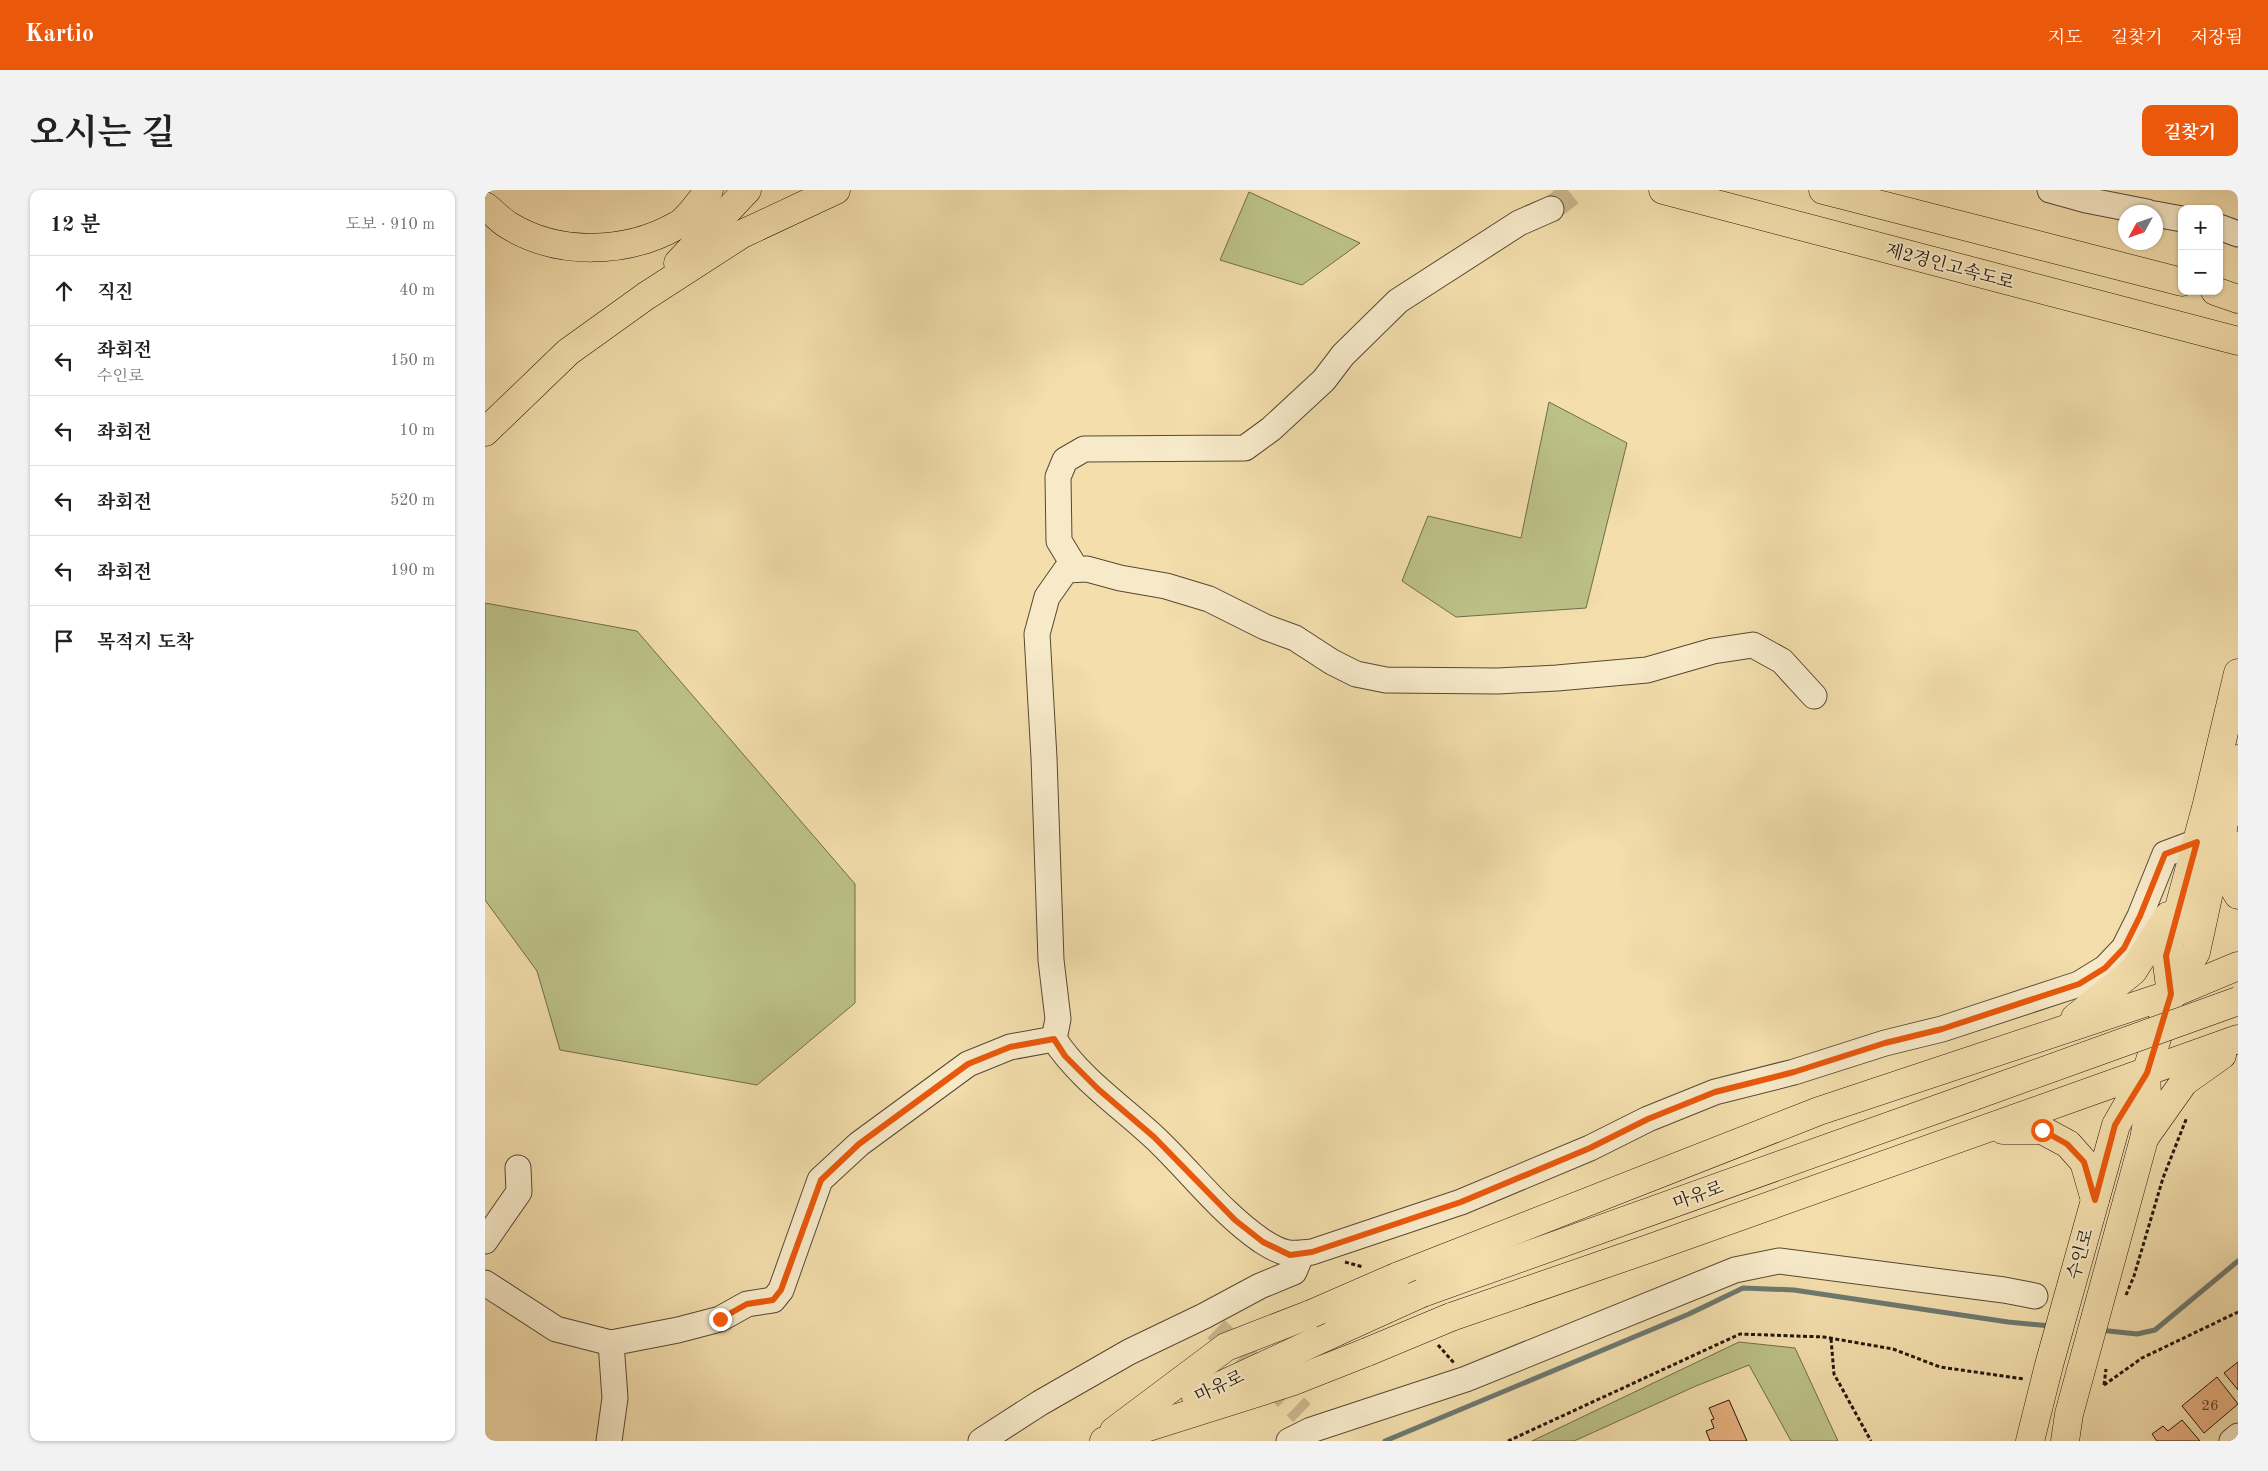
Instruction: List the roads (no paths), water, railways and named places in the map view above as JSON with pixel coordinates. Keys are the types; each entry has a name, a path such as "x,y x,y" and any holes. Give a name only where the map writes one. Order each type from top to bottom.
{"main road":[{"path":"485,206 508,225 536,238 587,249 631,244 678,226 709,190"},
{"path":"646,296 747,190"},
{"path":"485,432 568,352 646,296 742,234 836,190"},
{"name":"제2경인고속도로","path":"1663,190 2238,341"},
{"path":"1823,190 2178,281"},
{"path":"2223,294 2238,299"},
{"name":"수인로","path":"2171,994 2166,956 2197,842 2238,674"},
{"path":"2236,767 2230,882 2238,896"},
{"name":"수인로","path":"2030,1441 2046,1373 2115,1125 2147,1073 2171,994 2196,952 2236,767"},
{"path":"2060,1030 2133,971 2183,891"},
{"path":"1102,1441 1226,1347 1311,1314 1396,1277 1819,1111 2171,994 2238,966"},
{"name":"마유로","path":"1102,1441 1422,1294 2238,1002"},
{"path":"1102,1441 1291,1382 1451,1317 2147,1073 2238,1039"},
{"path":"2144,1139 2184,1082 2238,1046"},
{"name":"수인로","path":"2065,1441 2069,1414 2094,1368 2101,1300 2144,1139 2147,1117 2147,1073"},
{"path":"1982,1130 2042,1130 2067,1144 2084,1162 2095,1200"}],"street":[{"path":"2049,190 2118,206"},
{"path":"1076,569 1059,541 1058,477 1065,460 1084,449 1245,448 1271,429 1323,380 1343,355 1398,301 1511,228 1551,209"},
{"path":"2163,215 2178,218"},
{"path":"2223,228 2238,234"},
{"path":"1814,696 1782,661 1753,645 1713,651 1647,670 1498,681 1387,680 1356,674 1332,662 1295,638 1265,627 1209,599 1166,586 1120,578 1087,569 1066,570 1047,597 1037,634 1044,758 1051,960 1059,1018 1054,1039 1065,1056 1098,1089 1154,1137 1235,1220 1263,1242 1290,1255 1302,1253 1461,1202 1590,1148 1648,1119 1715,1092 1794,1072 1885,1043 1942,1029 2079,984 2105,968 2124,948 2140,916 2165,854 2197,842"},
{"path":"485,1283 556,1329 611,1343 687,1328 720,1319 747,1304 773,1300 781,1290 821,1180 859,1144 968,1064 1010,1047 1054,1039"},
{"path":"485,1241 519,1192 518,1168"},
{"path":"981,1441 1040,1403 1129,1352 1210,1323 1260,1286 1294,1272 1302,1253"},
{"path":"1289,1441 1311,1430 1466,1379 1735,1270 1779,1261 2004,1290 2035,1296"},
{"path":"609,1441 615,1398 611,1343"},
{"path":"2232,1441 2238,1436"}],"waterway":[{"path":"2099,1330 2137,1334 2155,1330 2238,1261"},
{"path":"1385,1441 1689,1314 1743,1288 1794,1290 2008,1322 2051,1326"}],"tunnel":[{"path":"1551,209 1575,190"},
{"path":"1216,1329 1302,1413"}]}
